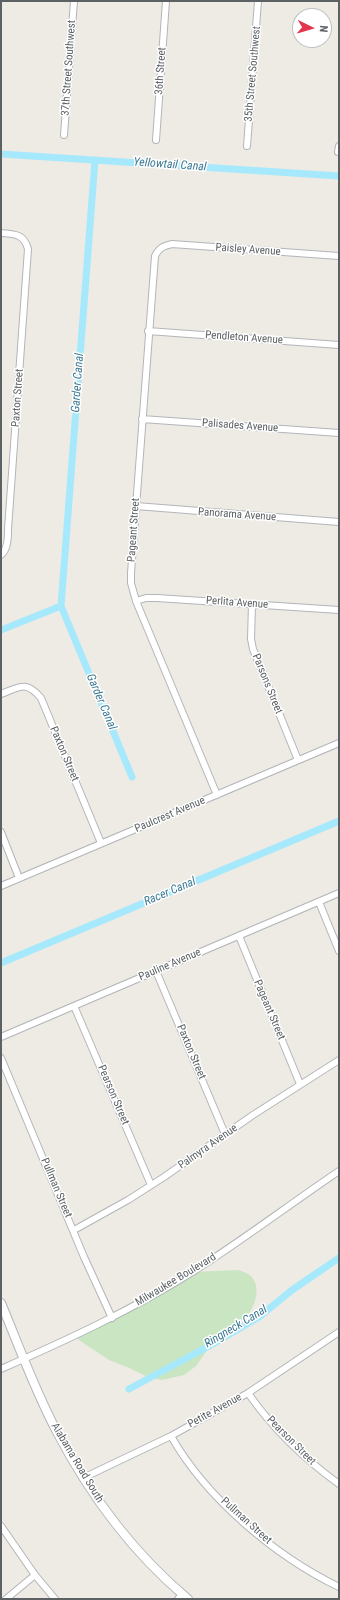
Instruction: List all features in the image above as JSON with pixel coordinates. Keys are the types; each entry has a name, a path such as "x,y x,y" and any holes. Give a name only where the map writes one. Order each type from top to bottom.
{"street":[{"name":"37th Street Southwest","path":"64,135 74,1"},
{"name":"36th Street","path":"156,140 166,1"},
{"name":"35th Street Southwest","path":"247,146 258,1"},
{"path":"338,152 339,146"},
{"name":"Paxton Street","path":"1,233 20,236 26,242 28,249 7,544 2,554"},
{"name":"Paisley Avenue","path":"158,250 164,246 172,244 339,256"},
{"name":"Pageant Street","path":"158,250 154,256 153,264 131,583 136,601 217,794"},
{"name":"Pendleton Avenue","path":"148,331 339,345"},
{"name":"Palisades Avenue","path":"142,419 339,433"},
{"name":"Panorama Avenue","path":"136,506 339,522"},
{"name":"Perlita Avenue","path":"136,601 146,598 157,598 339,610"},
{"name":"Parsons Street","path":"252,604 251,634 253,649 298,760"},
{"name":"Paxton Street","path":"1,694 26,686 33,688 41,698 102,843"},
{"name":"Paulcrest Avenue","path":"1,886 339,743"},
{"path":"1,832 20,878"},
{"name":"Pauline Avenue","path":"1,1036 339,894"},
{"path":"318,902 339,951"},
{"name":"Pageant Street","path":"239,936 300,1084"},
{"name":"Paxton Street","path":"156,971 225,1134"},
{"name":"Pearson Street","path":"74,1006 151,1185"},
{"name":"Pullman Street","path":"1,1058 84,1257 112,1318"},
{"name":"Palmyra Avenue","path":"74,1230 151,1185 300,1084 339,1060"},
{"name":"Milwaukee Boulevard","path":"1,1369 112,1318 160,1291 199,1268 339,1171"},
{"name":"Alabama Road South","path":"1,1303 56,1431 83,1478 128,1539 182,1597"},
{"name":"Petite Avenue","path":"83,1478 171,1436 248,1393 339,1332"},
{"name":"Pearson Street","path":"248,1393 266,1418 290,1444 322,1472 339,1484"},
{"name":"Pullman Street","path":"171,1436 201,1478 250,1528 299,1564 339,1587"},
{"path":"1,1526 34,1575 55,1599"},
{"path":"6,1599 34,1575"}],"green space":[{"path":"237,1270 245,1272 251,1276 255,1282 256,1294 252,1308 248,1315 208,1349 196,1366 184,1375 162,1380 148,1377 109,1360 79,1340 76,1336 194,1272"}],"waterway":[{"name":"Yellowtail Canal","path":"1,154 339,176"},
{"name":"Garder Canal","path":"95,160 61,606 132,777"},
{"name":"Garder Canal","path":"1,630 61,606"},
{"name":"Racer Canal","path":"1,963 339,821"},
{"name":"Ringneck Canal","path":"129,1389 211,1345 259,1317 292,1290 339,1258"}]}
